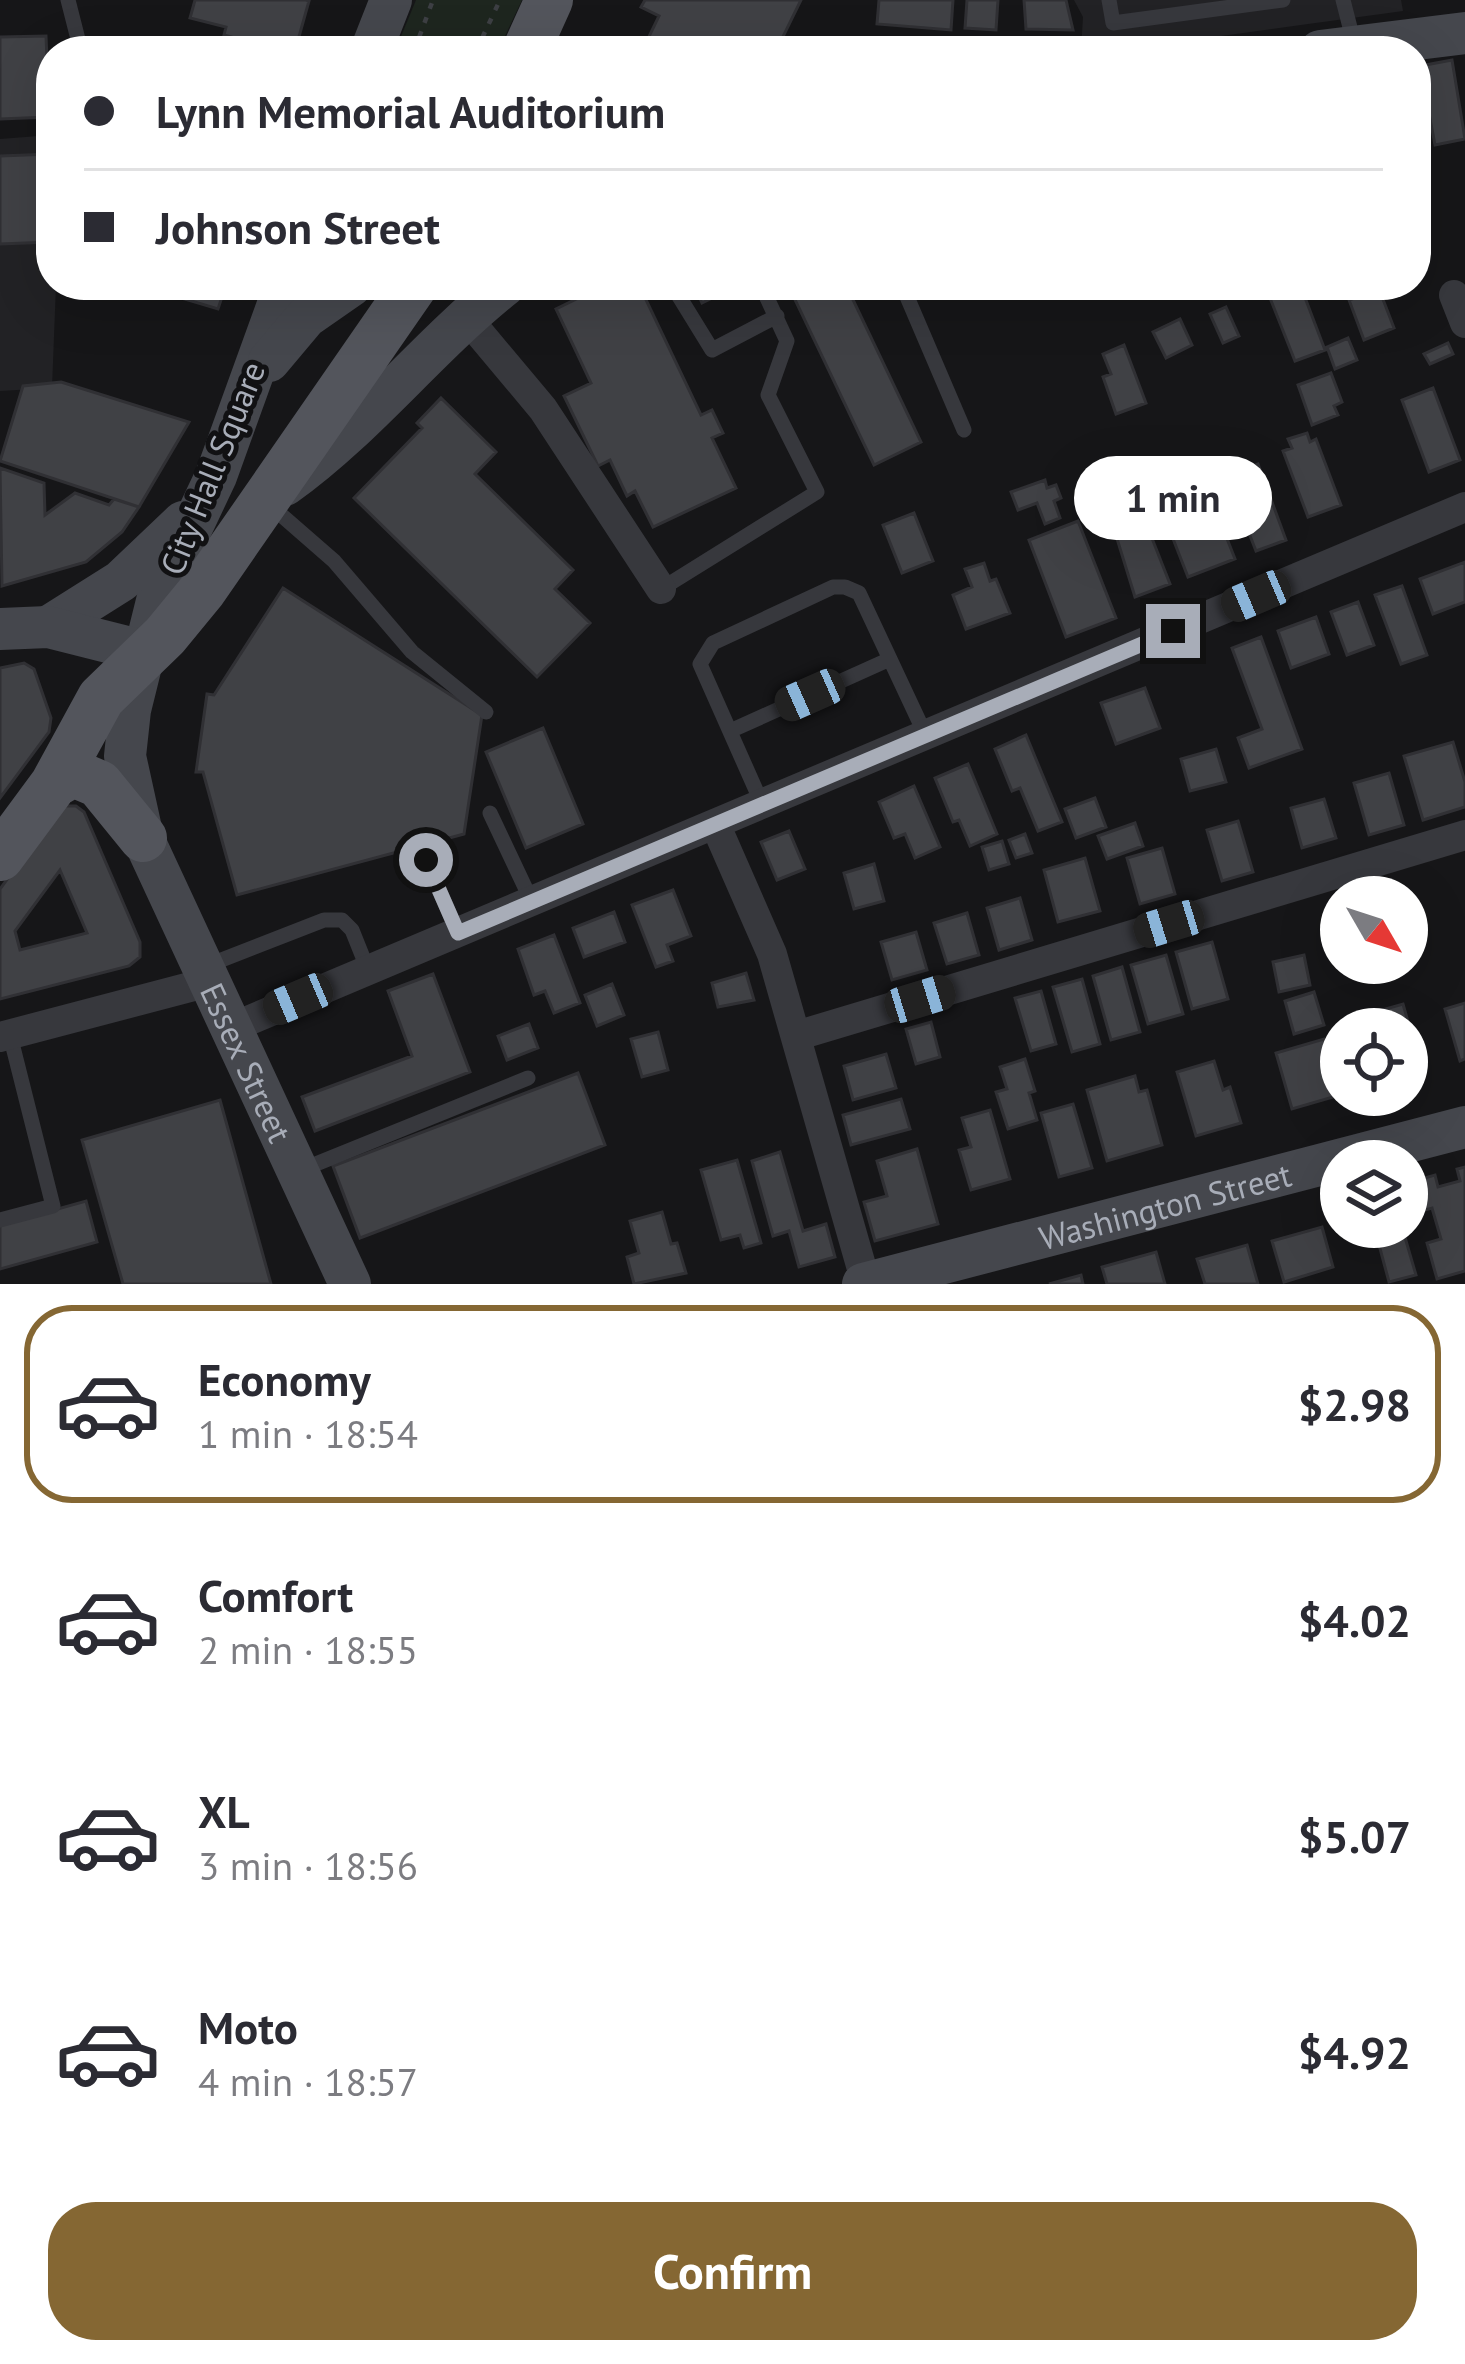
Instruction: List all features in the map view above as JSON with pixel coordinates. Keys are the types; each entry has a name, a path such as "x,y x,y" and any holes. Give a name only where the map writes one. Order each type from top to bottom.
{"main road":[{"path":"377,36 391,0"},
{"path":"533,36 549,0"},
{"path":"1431,37 1465,33"},
{"name":"City Hall Square","path":"143,838 132,797 126,740 157,601 216,476 279,300"},
{"path":"243,402 296,328 328,300"},
{"name":"City Hall Square","path":"0,857 54,784 101,698 202,591 404,300"},
{"path":"264,500 320,459 487,300"},
{"path":"48,628 105,593 151,555 193,511 216,476"},
{"path":"0,629 48,628 147,652"},
{"path":"54,784 73,773 94,780 143,838"},
{"name":"Essex Street","path":"143,838 350,1284"},
{"name":"Washington Street","path":"866,1284 1465,1127"}],"street":[{"path":"466,317 543,410 661,589"},
{"path":"231,1028 1465,507"},
{"path":"716,826 772,954 866,1284"},
{"path":"1362,876 1465,835"},
{"path":"796,1036 1320,890"},
{"path":"5,1036 206,975"}],"lane":[{"path":"68,0 77,36"},
{"path":"1109,0 1113,23 1282,0"},
{"path":"1338,36 1343,0"},
{"path":"681,300 712,350 777,316"},
{"path":"661,589 817,492 768,395 787,341 769,300"},
{"path":"908,300 964,430"},
{"path":"264,500 334,561 412,652 486,712"},
{"path":"763,806 700,664 713,643 833,587 859,593 926,736"},
{"path":"730,731 890,659"},
{"path":"490,813 532,902"},
{"path":"426,860 458,933"},
{"path":"206,975 324,920 342,920 352,930 368,970"},
{"path":"0,1220 53,1206 5,1036"},
{"path":"298,1171 528,1078"}],"path":[{"path":"420,36 433,0"},
{"path":"483,36 500,0"}],"shaded area":[{"path":"416,0 522,0 505,36 401,36"},
{"path":"1074,0 1401,0 1403,11 1222,36 1082,36 1083,17"},
{"path":"36,136 36,300 55,300 52,388 0,391 0,139"}],"building":[{"path":"195,0 309,1 299,36 228,36 226,27 190,18"},
{"path":"645,0 801,0 783,36 649,36 659,16 641,7"},
{"path":"879,0 953,0 951,30 877,24"},
{"path":"967,0 998,0 996,30 965,28"},
{"path":"1024,0 1066,0 1073,30 1026,29"},
{"path":"36,36 36,118 0,119 0,37"},
{"path":"1452,60 1465,139 1435,145 1431,64"},
{"path":"36,155 36,243 0,244 0,156"},
{"path":"188,300 221,300 218,309"},
{"path":"574,300 646,300 701,415 712,410 723,433 712,438 736,488 653,527 635,491 627,496 610,460 598,466 564,396 591,383 556,309"},
{"path":"795,300 853,300 921,442 874,465"},
{"path":"1271,300 1306,300 1325,350 1295,361"},
{"path":"1349,300 1383,300 1394,328 1364,340"},
{"path":"1226,307 1239,336 1223,343 1210,314"},
{"path":"1180,319 1192,345 1166,358 1153,332"},
{"path":"1348,338 1357,360 1335,369 1327,347"},
{"path":"1448,343 1453,354 1430,364 1424,354"},
{"path":"1124,345 1146,403 1116,414 1103,377 1111,374 1103,354"},
{"path":"1331,373 1342,402 1334,406 1338,415 1312,425 1298,385"},
{"path":"61,382 189,422 139,507 0,461 23,386"},
{"path":"1433,388 1460,460 1429,472 1402,400"},
{"path":"441,398 496,452 475,474 573,570 555,589 590,623 537,677 354,498 422,428 417,423"},
{"path":"1307,433 1310,442 1316,439 1341,505 1308,517 1283,451 1292,448 1288,439"},
{"path":"1258,464 1286,540 1256,551 1233,474"},
{"path":"0,468 44,483 45,515 75,493 109,505 114,499 139,507 122,532 86,562 2,586"},
{"path":"1045,480 1047,488 1056,485 1061,498 1054,501 1060,518 1045,524 1037,503 1018,510 1011,492"},
{"path":"1204,480 1235,559 1188,577 1157,498"},
{"path":"914,513 933,561 902,573 883,525"},
{"path":"1144,518 1170,584 1135,597 1114,529"},
{"path":"1078,521 1116,618 1066,637 1029,540"},
{"path":"1465,562 1465,602 1433,614 1420,579"},
{"path":"984,563 1010,613 966,629 953,595 972,587 965,569"},
{"path":"1402,586 1427,655 1401,664 1375,595"},
{"path":"283,588 482,715 464,834 237,895 203,772 196,772 207,694 214,695"},
{"path":"1358,602 1374,645 1347,655 1331,612"},
{"path":"1316,617 1329,654 1291,668 1278,631"},
{"path":"1261,637 1302,749 1249,768 1238,738 1262,729 1232,648"},
{"path":"24,663 34,669 51,718 49,732 0,798 0,668"},
{"path":"1145,688 1160,728 1116,744 1101,703"},
{"path":"543,728 583,824 526,848 486,752"},
{"path":"1026,735 1062,822 1038,831 1020,788 1012,791 995,749"},
{"path":"1453,742 1465,782 1465,807 1423,820 1404,756"},
{"path":"1216,749 1226,782 1190,791 1181,759"},
{"path":"968,764 997,834 970,846 959,820 953,822 935,778"},
{"path":"1389,773 1404,825 1369,835 1354,783"},
{"path":"914,786 940,847 915,858 905,834 894,838 879,802"},
{"path":"1095,798 1106,827 1076,838 1065,809"},
{"path":"1324,799 1336,838 1302,848 1291,808"},
{"path":"76,806 84,812 140,942 140,957 129,966 0,999 0,889 56,812","holes":["60,870 87,933 20,950 15,931"]},
{"path":"1238,821 1253,872 1222,881 1207,830"},
{"path":"1135,823 1143,846 1107,859 1098,836"},
{"path":"789,831 805,869 777,880 761,842"},
{"path":"1025,834 1032,853 1016,858 1009,840"},
{"path":"1002,841 1009,864 989,870 982,847"},
{"path":"1162,848 1175,894 1140,904 1127,858"},
{"path":"1085,858 1100,911 1058,922 1044,870"},
{"path":"874,864 884,901 854,909 844,873"},
{"path":"673,890 691,936 667,945 673,961 656,967 632,905"},
{"path":"1020,898 1032,940 999,950 987,908"},
{"path":"614,912 625,942 584,957 573,928"},
{"path":"967,913 979,955 947,964 934,923"},
{"path":"916,932 927,970 892,980 881,942"},
{"path":"554,935 580,1003 554,1013 545,991 534,995 518,949"},
{"path":"1212,942 1228,999 1192,1009 1176,952"},
{"path":"1166,955 1183,1014 1148,1024 1131,965"},
{"path":"1304,955 1310,985 1279,992 1273,962"},
{"path":"1122,967 1140,1032 1111,1040 1093,976"},
{"path":"746,973 754,1000 718,1007 712,983"},
{"path":"433,974 470,1072 315,1131 302,1097 412,1056 388,991"},
{"path":"1082,979 1100,1044 1072,1052 1053,987"},
{"path":"612,984 624,1015 597,1026 585,995"},
{"path":"1041,991 1056,1044 1031,1051 1015,998"},
{"path":"1314,992 1320,1026 1294,1034 1285,1001"},
{"path":"1465,1003 1465,1059 1460,1061 1445,1009"},
{"path":"931,1022 940,1057 916,1064 906,1029"},
{"path":"529,1024 538,1048 507,1060 498,1036"},
{"path":"658,1032 668,1070 642,1077 631,1039"},
{"path":"1320,1040 1320,1101 1292,1109 1276,1053"},
{"path":"886,1054 896,1088 853,1100 844,1066"},
{"path":"1025,1059 1035,1091 1029,1093 1037,1120 1008,1129 996,1092 1007,1089 1000,1067"},
{"path":"1214,1061 1223,1090 1230,1087 1241,1123 1196,1136 1177,1072"},
{"path":"578,1073 605,1145 360,1238 333,1166"},
{"path":"1135,1076 1139,1092 1147,1090 1162,1145 1107,1161 1087,1090"},
{"path":"901,1099 910,1129 851,1145 843,1115"},
{"path":"220,1100 271,1284 123,1284 82,1140"},
{"path":"1073,1104 1092,1168 1059,1177 1041,1113"},
{"path":"990,1110 1010,1179 971,1190 959,1150 971,1147 962,1118"},
{"path":"917,1149 938,1224 875,1241 864,1202 887,1196 877,1161"},
{"path":"780,1152 803,1231 826,1224 835,1257 799,1267 789,1231 773,1236 752,1161"},
{"path":"737,1160 761,1243 744,1248 740,1235 721,1240 701,1170"},
{"path":"1465,1167 1465,1271 1437,1279 1428,1243 1441,1239 1432,1208 1428,1209 1428,1177 1435,1175 1438,1187 1460,1181 1457,1169"},
{"path":"86,1201 97,1242 0,1269 0,1225"},
{"path":"662,1212 686,1273 634,1284 627,1257 639,1253 630,1221"},
{"path":"1320,1228 1320,1248 1328,1248 1333,1267 1284,1282 1272,1241"},
{"path":"1247,1245 1258,1284 1205,1284 1197,1259"},
{"path":"1380,1248 1408,1248 1416,1275 1389,1282"},
{"path":"1156,1252 1165,1284 1107,1284 1102,1267"},
{"path":"1081,1275 1083,1284 1049,1284"}],"route":[{"path":"426,860 458,933 1173,631"}]}
